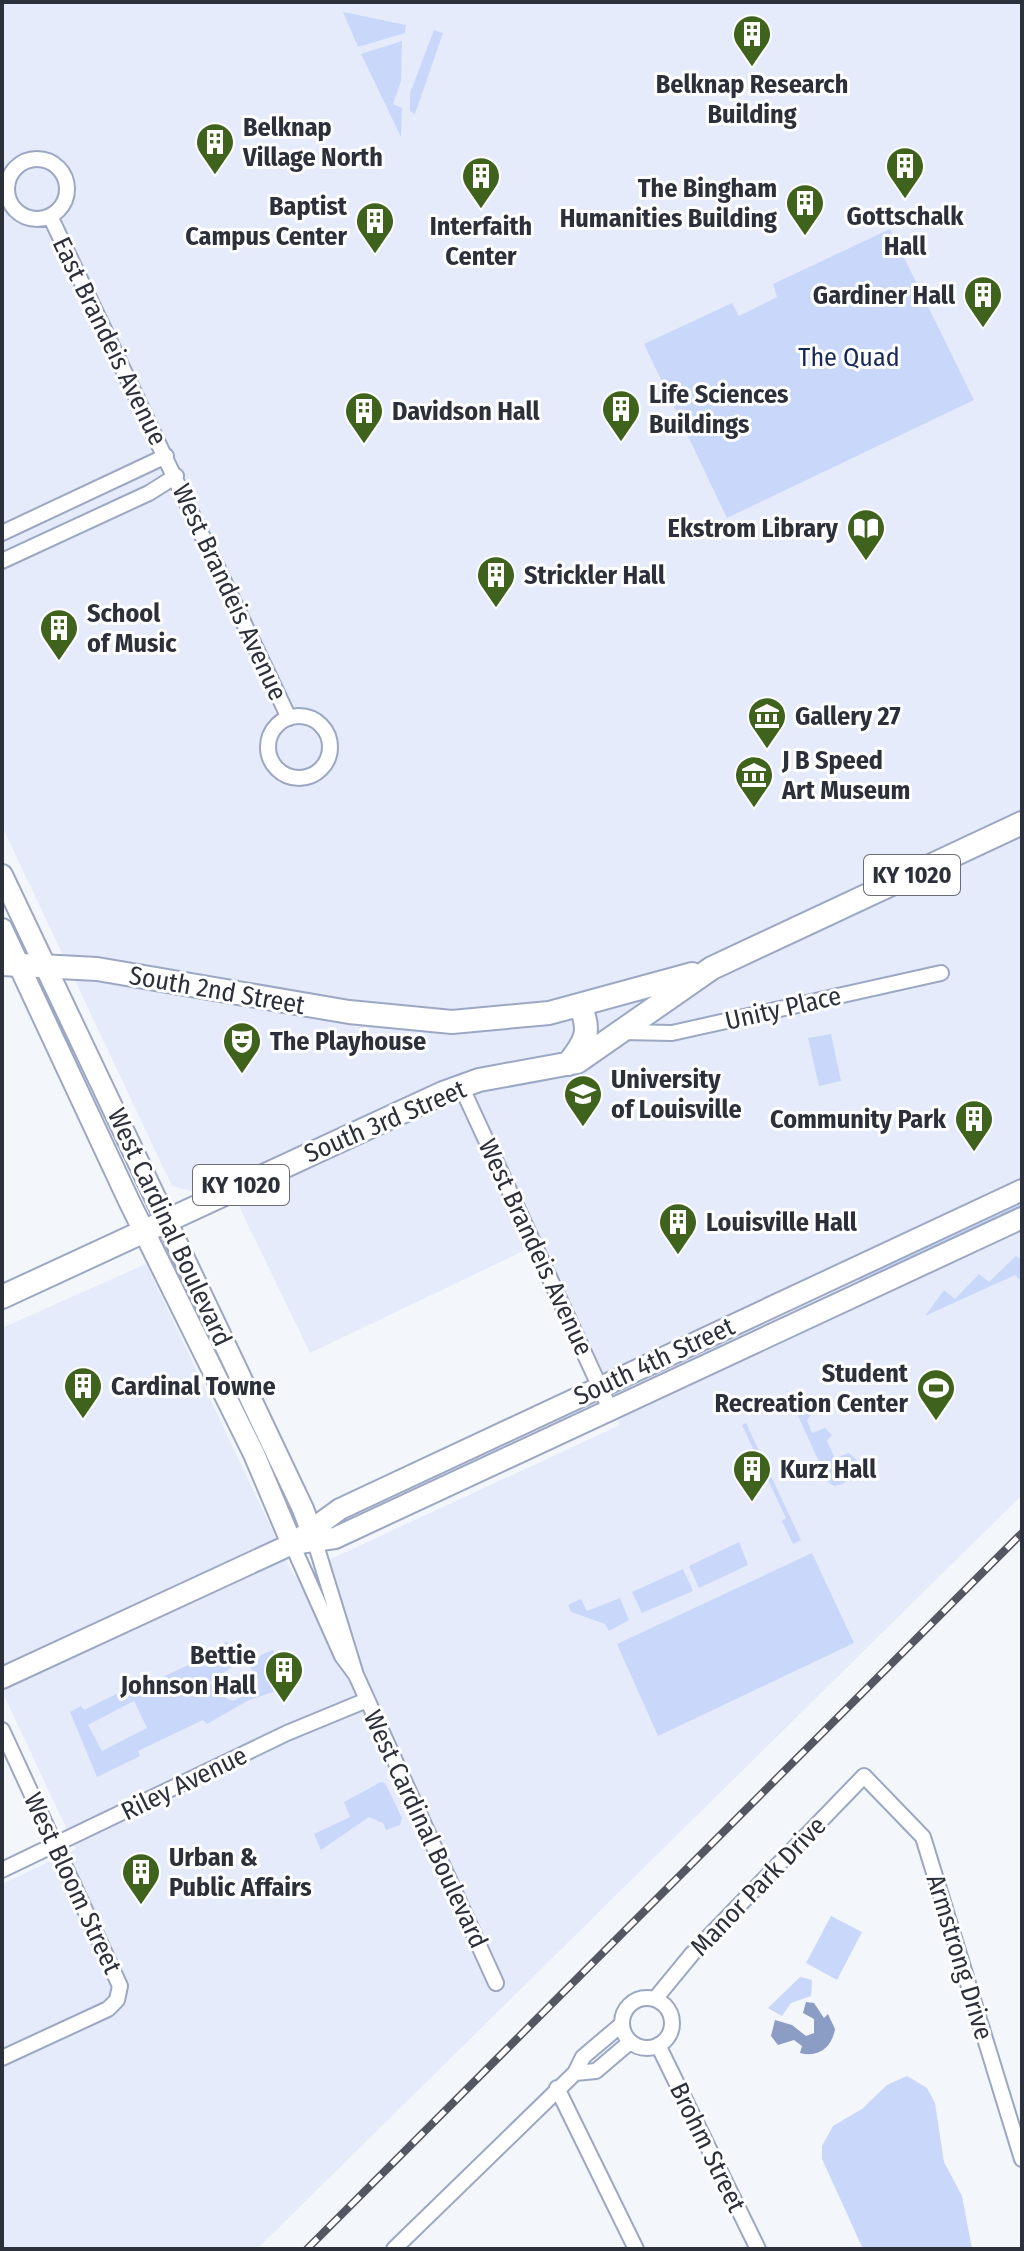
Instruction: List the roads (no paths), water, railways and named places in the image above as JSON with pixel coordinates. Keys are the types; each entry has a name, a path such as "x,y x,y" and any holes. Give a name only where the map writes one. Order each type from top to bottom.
{"main road":[{"name":"South 3rd Street","path":"2,1297 461,1086 568,1065 624,1032 645,1012 712,968 1022,823"},
{"name":"West Cardinal Boulevard","path":"2,875 167,1219 313,1535"},
{"name":"West Cardinal Boulevard","path":"2,929 11,964 254,1454 292,1544"},
{"name":"South 2nd Street","path":"11,964 43,963 97,969 392,1018 452,1022 513,1019 580,1006 712,968"},
{"path":"568,1065 587,1035 588,1023 580,1006"},
{"name":"South 4th Street","path":"2,1678 313,1535 340,1509 1022,1190"},
{"name":"South 4th Street","path":"313,1535 335,1538 1022,1218"}],"street":[{"path":"41,159 51,162 63,176 66,194 63,203 50,216 24,216 11,204 7,187 9,177 22,163 41,159"},
{"name":"East Brandeis Avenue","path":"50,216 171,466"},
{"path":"2,533 171,466"},
{"path":"2,561 149,493 171,466"},
{"name":"West Brandeis Avenue","path":"171,466 289,718"},
{"path":"308,717 328,735 330,754 326,764 309,776 289,776 279,771 269,755 274,728 289,718 308,717"},
{"name":"Unity Place","path":"624,1032 672,1033 941,973"},
{"name":"West Brandeis Avenue","path":"461,1086 610,1409"},
{"name":"West Cardinal Boulevard","path":"313,1535 356,1675 496,1983"},
{"name":"West Cardinal Boulevard","path":"292,1544 342,1656 356,1675"},
{"name":"Riley Avenue","path":"2,1870 287,1733 367,1700"},
{"name":"West Bloom Street","path":"2,1730 117,1972 119,1993 108,2009 2,2058"},
{"name":"Manor Park Drive","path":"394,2249 575,2073 583,2057 622,2024 628,2006 635,2000 655,1999 692,1954 864,1776"},
{"name":"Armstrong Drive","path":"864,1776 923,1837 1022,2159"},
{"path":"622,2024 630,2042 648,2048 658,2045 671,2031 672,2021 663,2004 655,1999"},
{"name":"Manor Park Drive","path":"575,2073 596,2071 630,2042"},
{"name":"Brohm Street","path":"658,2045 758,2249"},
{"path":"557,2088 636,2249"}],"railway":[{"path":"307,2249 1022,1533"}],"place":[{"name":"Belknap Research Building","path":"752,68"},
{"name":"Belknap Village North","path":"215,176"},
{"name":"Gottschalk Hall","path":"905,200"},
{"name":"Interfaith Center","path":"481,210"},
{"name":"The Bingham Humanities Building","path":"805,237"},
{"name":"Baptist Campus Center","path":"375,255"},
{"name":"Gardiner Hall","path":"983,329"},
{"name":"Life Sciences Buildings","path":"621,443"},
{"name":"Davidson Hall","path":"364,445"},
{"name":"Ekstrom Library","path":"866,562"},
{"name":"Strickler Hall","path":"496,609"},
{"name":"School of Music","path":"59,662"},
{"name":"Gallery 27","path":"767,750"},
{"name":"J B Speed Art Museum","path":"754,809"},
{"name":"The Playhouse","path":"242,1075"},
{"name":"University of Louisville","path":"583,1128"},
{"name":"Community Park","path":"974,1153"},
{"name":"Louisville Hall","path":"678,1256"},
{"name":"Cardinal Towne","path":"83,1420"},
{"name":"Student Recreation Center","path":"936,1422"},
{"name":"Kurz Hall","path":"752,1503"},
{"name":"Bettie Johnson Hall","path":"284,1704"},
{"name":"Urban & Public Affairs","path":"141,1906"}],"park label":[{"name":"The Quad","path":"849,357"}]}
